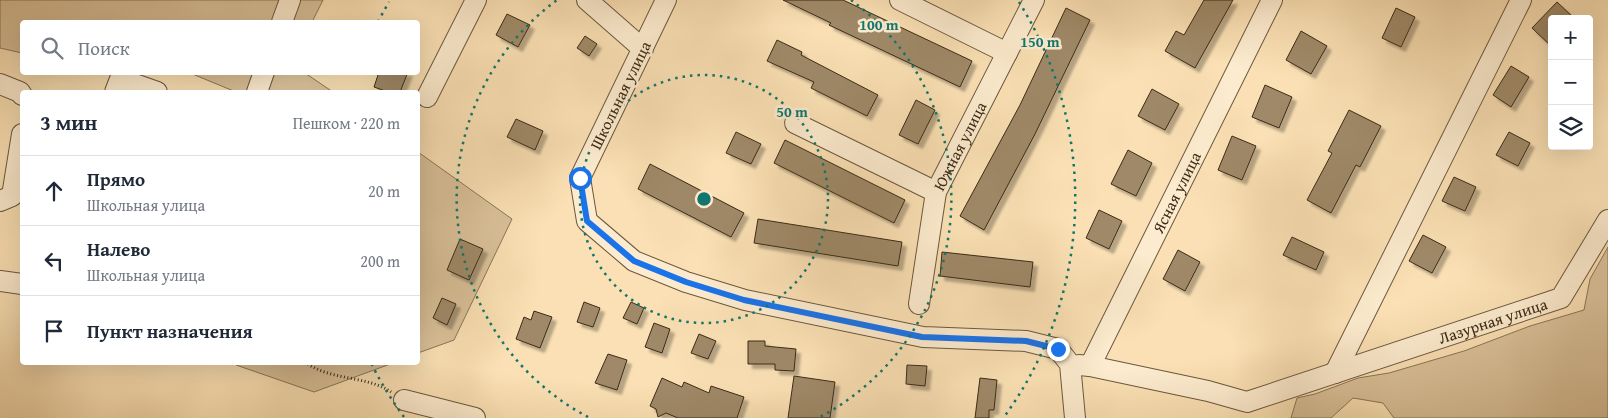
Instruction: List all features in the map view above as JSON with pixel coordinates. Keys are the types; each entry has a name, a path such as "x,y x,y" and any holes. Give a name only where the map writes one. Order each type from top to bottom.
{"street":[{"path":"283,20 290,0"},
{"path":"427,97 476,0"},
{"path":"587,0 643,48"},
{"name":"Школьная улица","path":"666,0 580,178 587,221 634,261 686,282 744,300 922,337 1026,341 1058,349 1070,364"},
{"path":"900,0 1007,53"},
{"name":"Южная улица","path":"919,304 936,192 1034,0"},
{"name":"Ясная улица","path":"1090,366 1272,0"},
{"path":"1336,372 1521,0"},
{"path":"258,90 263,75"},
{"path":"116,90 120,79 151,90"},
{"path":"0,84 20,92"},
{"path":"795,123 936,192"},
{"path":"0,201 12,196 20,146"},
{"name":"Лазурная улица","path":"1090,366 1208,391 1247,402 1561,298 1608,220"},
{"path":"0,281 20,284"},
{"path":"1075,418 1070,364 1090,366"},
{"path":"404,400 475,418"}],"path":[{"path":"311,365 325,372 381,385 404,400"}],"shaded area":[{"path":"0,0 323,0 313,20 20,20 20,53 0,48"},
{"path":"195,75 308,75 330,90 231,90"},
{"path":"420,153 512,219 454,340 420,352"},
{"path":"1608,247 1608,418 1394,418 1383,403 1353,398 1331,418 1291,418 1297,398 1315,394 1358,378 1389,373 1464,351 1530,326 1584,310 1590,279"},
{"path":"236,365 388,365 314,392"}],"building":[{"path":"783,0 843,0 972,61 960,87 829,25 831,23"},
{"path":"1204,0 1233,0 1195,68 1165,51 1176,31 1184,35"},
{"path":"1557,2 1571,15 1548,15 1548,43 1532,28"},
{"path":"1066,8 1090,20 1035,134 984,230 960,216 1020,105"},
{"path":"1396,8 1415,17 1401,47 1382,38"},
{"path":"507,14 530,25 518,47 496,35"},
{"path":"1301,31 1327,46 1311,74 1286,60"},
{"path":"585,36 597,44 589,56 577,48"},
{"path":"777,40 802,52 801,55 878,95 867,116 811,88 814,82 767,61"},
{"path":"1511,66 1529,77 1511,107 1493,95"},
{"path":"378,75 407,75 401,90 382,90 374,87"},
{"path":"1265,85 1292,97 1279,128 1252,117"},
{"path":"1152,89 1179,104 1165,130 1138,116"},
{"path":"916,100 935,110 918,144 899,135"},
{"path":"1349,110 1381,126 1360,167 1356,165 1331,213 1307,200 1332,153 1328,151"},
{"path":"516,119 543,131 535,150 507,137"},
{"path":"736,132 761,144 751,164 726,153"},
{"path":"1509,132 1530,143 1518,166 1496,155"},
{"path":"1232,136 1256,146 1242,180 1218,170"},
{"path":"785,140 905,200 894,223 774,163"},
{"path":"1128,150 1152,163 1136,196 1111,184"},
{"path":"650,164 744,213 731,237 638,189"},
{"path":"1454,177 1476,187 1465,211 1442,201"},
{"path":"1099,210 1122,221 1109,249 1086,238"},
{"path":"758,219 902,242 898,266 754,243"},
{"path":"1423,235 1446,247 1432,273 1409,261"},
{"path":"1292,237 1324,252 1316,270 1283,255"},
{"path":"460,239 483,249 469,280 447,270"},
{"path":"1178,250 1200,262 1185,291 1163,279"},
{"path":"942,252 1033,262 1030,287 940,276"},
{"path":"442,298 456,304 447,325 433,318"},
{"path":"584,302 600,308 593,327 577,322"},
{"path":"631,302 644,308 637,324 623,318"},
{"path":"534,311 552,317 540,348 516,339 524,317 531,320"},
{"path":"654,323 670,329 662,353 645,347"},
{"path":"699,334 716,341 708,359 691,353"},
{"path":"748,341 765,341 765,346 796,349 794,371 775,370 775,364 748,364"},
{"path":"608,354 627,360 617,390 595,383"},
{"path":"907,365 927,366 925,386 906,384"},
{"path":"794,376 835,382 830,418 788,418"},
{"path":"662,378 682,387 684,382 709,393 711,386 744,397 737,418 678,418 666,413 658,417 656,409 650,406"},
{"path":"980,378 997,380 994,410 989,410 989,418 975,418"}],"route":[{"path":"580,178 587,221 634,261 686,282 744,300 922,337 1026,341 1058,349"}]}
